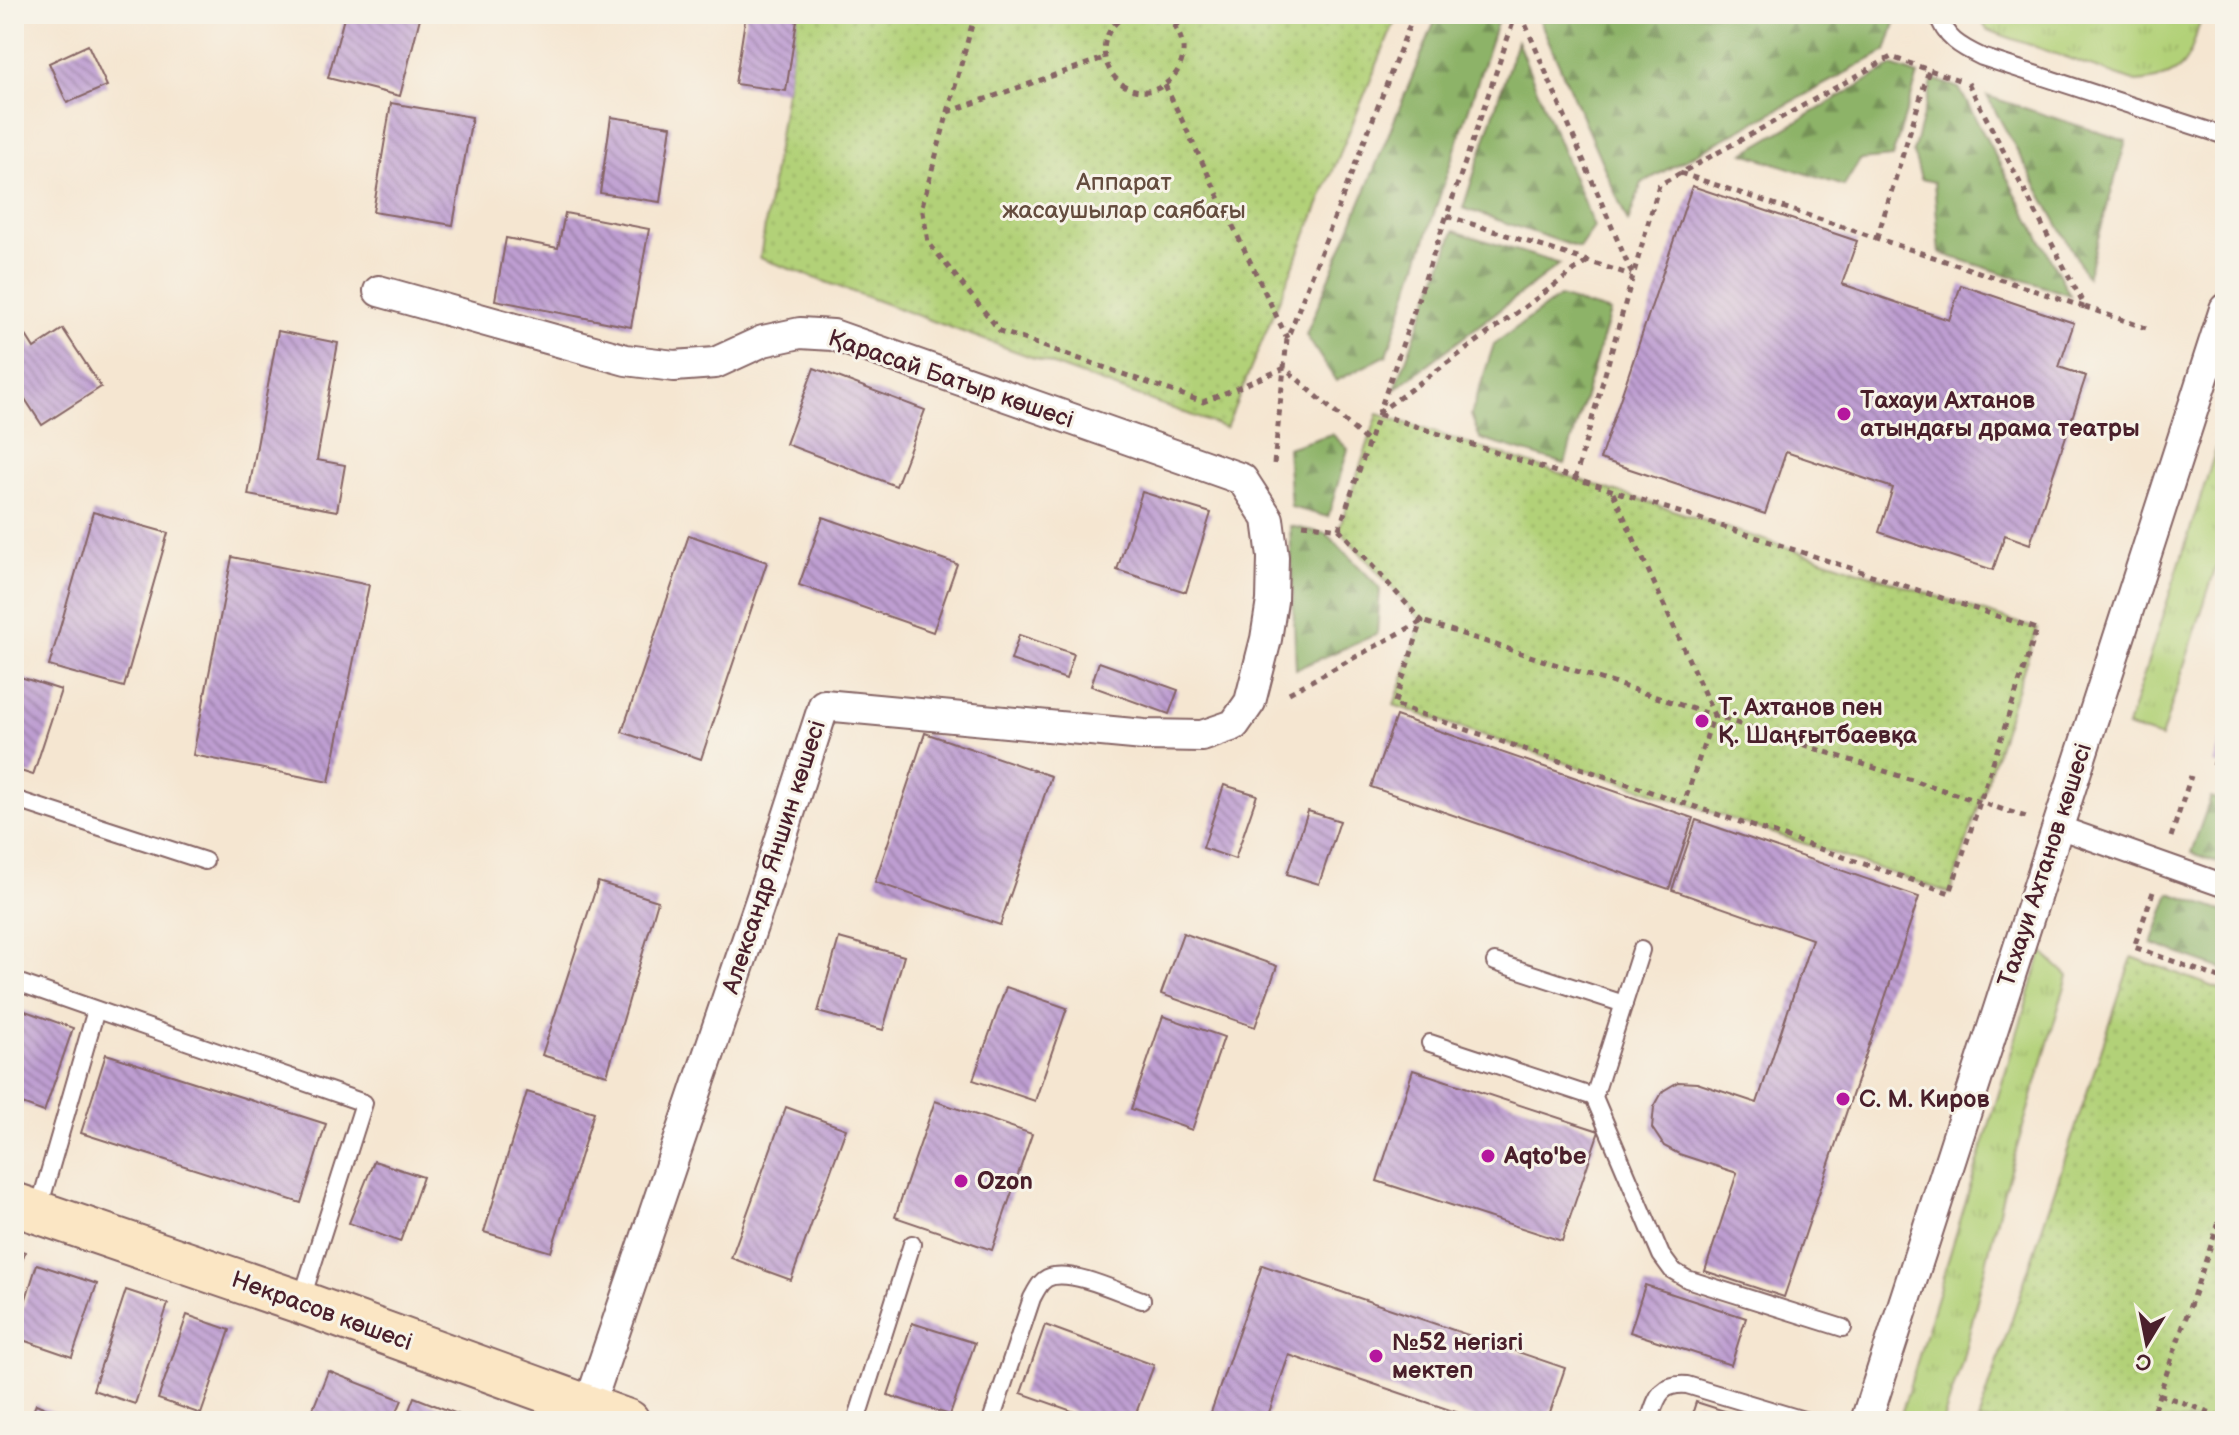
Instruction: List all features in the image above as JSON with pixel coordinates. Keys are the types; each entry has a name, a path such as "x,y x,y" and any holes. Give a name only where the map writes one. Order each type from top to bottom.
{"main road":[{"name":"Некрасов көшесі","path":"26,1208 300,1302 586,1414 628,1421"}],"street":[{"name":"Қарасай Батыр көшесі","path":"379,291 626,360 674,366 715,363 763,341 800,333 833,335 1242,479 1268,519"},
{"name":"Тахауи Ахтанов көшесі","path":"1866,1421 2225,309"},
{"path":"1250,702 1272,601 1273,557 1268,519"},
{"name":"Александр Яншин көшесі","path":"586,1414 824,705 1144,735 1202,736 1234,725 1250,702"},
{"path":"2058,827 2225,886"}],"lane":[{"path":"1938,14 1945,33 1960,46 1982,57 2225,136"},
{"path":"14,799 205,861"},
{"path":"1641,950 1594,1097 1661,1255 1672,1270 1687,1279 1843,1328"},
{"path":"1495,962 1624,1004"},
{"path":"14,981 364,1103 300,1302"},
{"path":"26,1208 96,1010"},
{"path":"1430,1043 1594,1097"},
{"path":"856,1421 912,1244"},
{"path":"991,1421 1032,1298 1040,1283 1052,1276 1076,1277 1142,1300"},
{"path":"1649,1421 1656,1400 1665,1388 1674,1384 1687,1385 1807,1421"}],"path":[{"path":"975,14 922,206 928,242 1000,331 1203,402 1285,368"},
{"path":"1128,14 1115,23 1108,33 1104,58 1116,80 1139,91 1165,85 1175,76 1181,64 1184,50 1174,25 1158,14"},
{"path":"1174,25 1214,14"},
{"path":"1414,14 1287,339 1268,519 1339,529 1422,621 2058,827"},
{"path":"1339,529 1518,14"},
{"path":"1518,14 1632,275"},
{"path":"1575,479 1659,185 1891,57 1970,83 2085,307"},
{"path":"948,112 1104,58"},
{"path":"1877,238 1929,70"},
{"path":"1165,85 1287,339"},
{"path":"1680,173 2146,328"},
{"path":"1447,216 1632,275"},
{"path":"1378,414 1588,261"},
{"path":"1285,368 1368,442"},
{"path":"1378,414 2037,629 1950,893 1394,705 1422,621"},
{"path":"1613,492 1714,715 1684,803"},
{"path":"1250,702 1276,700 1422,621"},
{"path":"2150,1421 2225,1205"},
{"path":"2159,1394 2225,1418"}],"green space":[{"name":"Аппарат жасаушылар саябағы","path":"798,14 1398,14 1226,428 760,258"},
{"path":"1438,14 1500,14 1387,355 1336,381 1306,335"},
{"path":"1537,14 1898,14 1886,51 1642,183 1628,222"},
{"path":"1978,14 2202,14 2194,43 2177,71 2154,80 2136,82 1987,30"},
{"path":"1517,41 1594,227 1579,248 1463,208"},
{"path":"1892,66 1918,75 1892,157 1860,160 1844,186 1744,153"},
{"path":"1933,79 1959,88 2070,295 1940,253 1934,182 1921,179 1913,152"},
{"path":"1987,96 2126,141 2087,277"},
{"path":"1454,231 1560,264 1395,389"},
{"path":"1559,297 1610,312 1565,464 1480,439 1471,415 1494,344"},
{"path":"1378,414 2037,629 1950,893 1394,705 1422,621 1339,529"},
{"path":"2225,421 2225,538 2161,738 2127,727"},
{"path":"1332,434 1348,449 1328,517 1291,507 1287,448"},
{"path":"1290,526 1327,534 1380,588 1377,634 1296,669"},
{"path":"2211,797 2225,802 2225,865 2191,853"},
{"path":"2170,893 2225,912 2225,970 2152,944"},
{"path":"2042,952 2068,976 2003,1194 1962,1362 1943,1421 1899,1421"},
{"path":"2132,957 2225,991 2225,1421 1978,1421"}],"building":[{"path":"345,14 421,14 400,96 328,78"},
{"path":"746,14 798,14 786,91 735,84"},
{"path":"88,45 107,86 67,103 49,63"},
{"path":"391,103 472,117 453,225 373,212"},
{"path":"611,117 671,126 660,202 600,193"},
{"name":"Тахауи Ахтанов атындағы драма театры","path":"1692,186 1857,241 1842,284 1949,320 1961,285 2074,323 2059,367 2086,376 2030,544 2005,535 1993,570 1879,532 1893,488 1786,452 1765,514 1600,459"},
{"path":"565,213 649,229 631,327 495,300 506,238 558,248"},
{"path":"17,321 34,348 63,329 101,387 42,425 14,382 14,323"},
{"path":"278,331 338,343 317,460 345,465 337,511 248,495"},
{"path":"814,368 925,410 896,486 786,444"},
{"path":"1142,492 1211,513 1186,592 1117,570"},
{"path":"93,512 168,533 124,687 49,666"},
{"path":"823,517 957,564 933,632 799,585"},
{"path":"689,535 767,562 701,759 622,732"},
{"path":"232,557 369,585 329,782 193,755"},
{"path":"1019,635 1074,654 1066,679 1011,660"},
{"path":"1099,662 1178,690 1169,714 1091,686"},
{"path":"14,675 61,690 33,775 14,769"},
{"path":"1396,716 1693,818 1669,889 1371,787"},
{"path":"2225,729 2225,767 2213,764"},
{"path":"925,733 1051,776 1000,925 875,882"},
{"path":"1224,785 1257,795 1235,859 1203,848"},
{"path":"1308,811 1340,821 1319,884 1287,874"},
{"path":"1696,820 1919,897 1784,1297 1705,1271 1737,1173 1679,1154 1664,1146 1652,1128 1654,1107 1663,1091 1678,1082 1697,1083 1757,1103 1812,939 1672,890"},
{"path":"598,882 658,901 607,1075 542,1055"},
{"path":"1183,933 1277,966 1255,1027 1161,994"},
{"path":"839,938 904,956 883,1030 818,1012"},
{"path":"1006,987 1067,1008 1035,1101 973,1080"},
{"path":"14,1007 73,1028 44,1112 14,1101"},
{"path":"1163,1016 1224,1037 1192,1130 1131,1109"},
{"path":"106,1054 326,1124 301,1203 81,1133"},
{"name":"Aqto'be","path":"1413,1070 1599,1131 1562,1241 1377,1181"},
{"path":"527,1092 594,1112 551,1252 484,1232"},
{"path":"935,1101 1032,1134 992,1250 895,1217"},
{"path":"786,1107 846,1129 791,1280 731,1258"},
{"path":"374,1161 423,1177 400,1242 349,1223"},
{"path":"14,1249 25,1252 15,1282 14,1282"},
{"path":"37,1264 97,1284 72,1357 14,1337"},
{"path":"1262,1265 1565,1368 1547,1421 1482,1421 1289,1355 1266,1421 1208,1421"},
{"path":"1645,1285 1746,1318 1731,1365 1630,1332"},
{"path":"126,1290 168,1304 135,1404 93,1390"},
{"path":"187,1315 230,1330 201,1414 158,1399"},
{"path":"912,1323 975,1343 950,1415 888,1395"},
{"path":"1045,1325 1154,1365 1133,1421 1100,1421 1021,1393"},
{"path":"328,1371 402,1400 393,1421 328,1421 311,1414"},
{"path":"414,1397 475,1421 405,1421"},
{"path":"1696,1402 1753,1420 1753,1421 1690,1421"},
{"path":"36,1404 75,1421 29,1421"}],"place":[{"name":"Тахауи Ахтанов атындағы драма театры","path":"1844,414"},
{"name":"Т. Ахтанов пен Қ. Шаңғытбаевқа","path":"1702,721"},
{"name":"С. М. Киров","path":"1843,1099"},
{"name":"Aqto'be","path":"1488,1156"},
{"name":"Ozon","path":"961,1181"},
{"name":"№52 негізгі мектеп","path":"1376,1356"}]}
